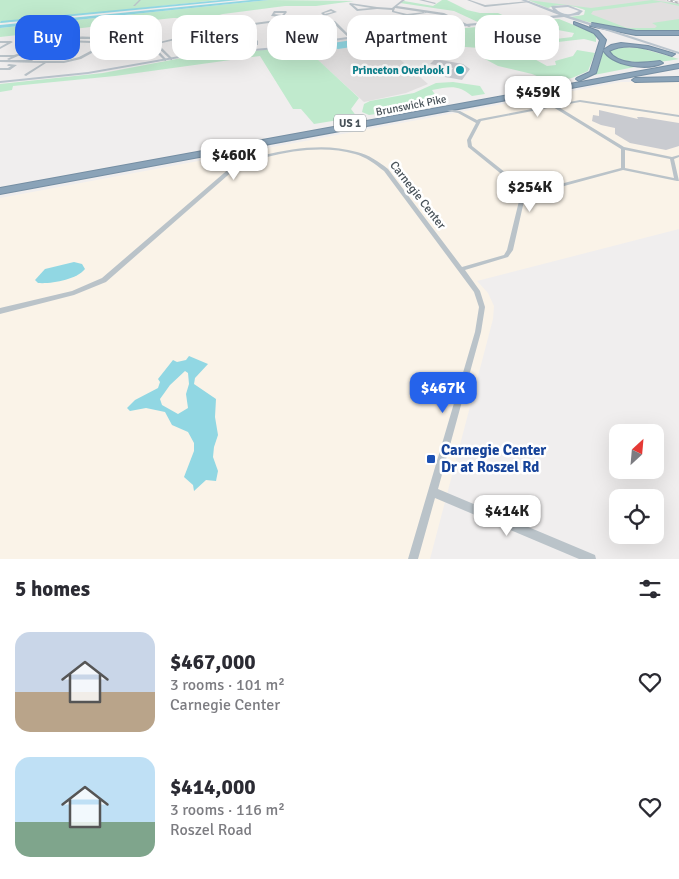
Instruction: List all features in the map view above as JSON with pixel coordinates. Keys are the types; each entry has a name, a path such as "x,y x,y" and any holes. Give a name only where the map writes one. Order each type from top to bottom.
{"highway":[{"path":"557,85 589,76 594,70 603,39 596,32 576,23"},
{"path":"585,24 632,33 679,34"},
{"path":"678,58 659,41 664,37 679,34"},
{"path":"627,46 678,58 631,63 613,58 606,51 612,47 627,46"},
{"name":"Brunswick Pike","path":"0,191 581,84 678,58"},
{"name":"Brunswick Pike","path":"0,186 557,85 678,58"},
{"path":"581,84 622,80 679,79"}],"main road":[{"path":"523,0 529,2"},
{"path":"560,16 678,58"}],"street":[{"path":"134,5 140,0"},
{"path":"394,8 404,0"},
{"path":"420,0 435,2"},
{"path":"468,0 486,6 529,2 576,23 678,58"},
{"path":"377,8 350,4 357,10 394,8 428,11 452,16 470,26"},
{"path":"465,26 579,14 581,11 568,6 552,7 560,16"},
{"path":"394,8 398,13"},
{"path":"391,15 398,13 414,16 428,11"},
{"path":"387,16 386,23 383,25 373,24 368,19 370,18 387,16"},
{"path":"232,17 242,22 236,23 223,20 232,17"},
{"path":"177,24 193,24 189,28 182,31 174,28 177,24"},
{"path":"337,24 347,34"},
{"path":"291,25 306,33 294,35 286,29 291,25"},
{"path":"248,34 257,43 248,44 239,38 248,34"},
{"path":"0,82 97,72 171,59 276,48 347,37"},
{"path":"198,40 203,42 197,46 186,45 186,44 198,40"},
{"path":"0,42 11,42 0,48"},
{"path":"128,48 139,50 127,57 115,56 121,53 128,48"},
{"path":"162,50 171,59"},
{"path":"7,60 76,64 90,54"},
{"path":"0,56 36,56 28,62"},
{"path":"0,63 14,56"},
{"path":"162,57 165,60"},
{"path":"0,63 15,65 9,69 0,69"},
{"path":"26,75 46,63"},
{"path":"529,194 470,146 469,140 477,122 487,118 583,101 679,116"},
{"path":"473,104 468,113 487,118"},
{"path":"554,106 623,148 672,158 679,156"},
{"path":"445,110 459,112 477,122"},
{"name":"Carnegie Center","path":"0,311 74,293 104,280 238,165 254,159 317,148 352,151 379,163 477,291 482,307 482,316 413,559"},
{"path":"623,148 623,169"},
{"path":"461,270 506,256 510,250 522,201 529,194 623,169 677,180 672,158"},
{"path":"433,492 591,559"}],"shaded area":[{"path":"528,0 665,0 679,4 679,32 635,32 581,16 586,13 585,10 577,7 556,5 548,8"},
{"path":"347,38 347,60 401,60 428,84 406,93 364,102 318,60 337,60 337,39"},
{"path":"621,82 679,82 679,229 477,281 488,293 494,306 493,319 430,559 0,559 0,198"}],"green space":[{"path":"0,0 218,0 76,15 15,15 15,21 0,23"},
{"path":"269,0 354,1 316,6 285,6 219,15 172,15 172,18 162,19 162,15 125,15"},
{"path":"442,0 447,0 467,10 502,15 475,15 475,21 454,11 400,3 404,1 433,6"},
{"path":"528,0 591,8 652,0 679,4 679,6 661,2 593,11 591,14 627,28 655,28 657,26 652,23 679,19 679,32 637,31 597,24 569,17 584,15 585,10 562,5 548,8"},
{"path":"90,19 90,27 80,28 80,20"},
{"path":"559,19 596,34 596,42 584,39 559,42 559,39 572,37 574,33 559,30"},
{"path":"15,26 15,35 0,37 0,28"},
{"path":"475,27 475,48 465,47 465,28"},
{"path":"617,47 640,48 679,59 653,62 627,61 610,55 609,50"},
{"path":"267,49 267,60 318,60 359,98 351,109 357,117 314,124 301,109 293,109 260,56 257,56 257,50"},
{"path":"577,50 595,53 588,71 572,78 551,82 532,74 498,66 487,60 536,60 547,66 556,65 555,61 573,56"},
{"path":"603,52 614,60 645,65 594,75 597,72"},
{"path":"172,60 231,60 115,76 13,86 12,90 0,92 0,84 103,73"},
{"path":"453,82 480,86 485,94 472,96 457,88 444,88 432,90 438,99 393,107 383,113 369,115 362,112 364,104 370,101 414,93 436,83"}],"water":[{"path":"221,0 239,0 80,15 64,15"},
{"path":"251,0 269,0 125,15 100,15"},
{"path":"90,16 90,19 80,20 80,17"},
{"path":"15,20 15,22 0,23 1,21"},
{"path":"15,24 15,26 0,28 0,25"},
{"path":"347,41 347,48 337,49 337,42"},
{"path":"74,262 82,264 85,269 76,276 50,283 38,283 35,280 45,269"},
{"path":"189,356 208,364 195,378 194,384 216,399 215,417 218,435 213,457 218,471 216,481 206,480 194,491 193,485 184,477 194,451 194,443 188,432 172,425 165,412 146,408 130,411 127,408 135,400 158,388 160,382 158,379 173,360 177,362 186,360","holes":["185,371 188,373 189,384 186,394 188,408 178,414 162,405 160,399 170,385"]}],"building":[{"name":"Princeton Overlook I","path":"434,60 441,60 463,64 470,69 462,80 445,77 453,68 430,64"},
{"path":"599,110 638,119 637,117 642,117 679,123 679,146 666,150 630,143 615,134 615,128 592,121 593,115 599,116"}],"railway":[{"path":"668,0 679,3"}],"place":[{"name":"Princeton Overlook I","path":"460,70"},
{"name":"Carnegie Center Dr at Roszel Rd","path":"431,459"}]}
